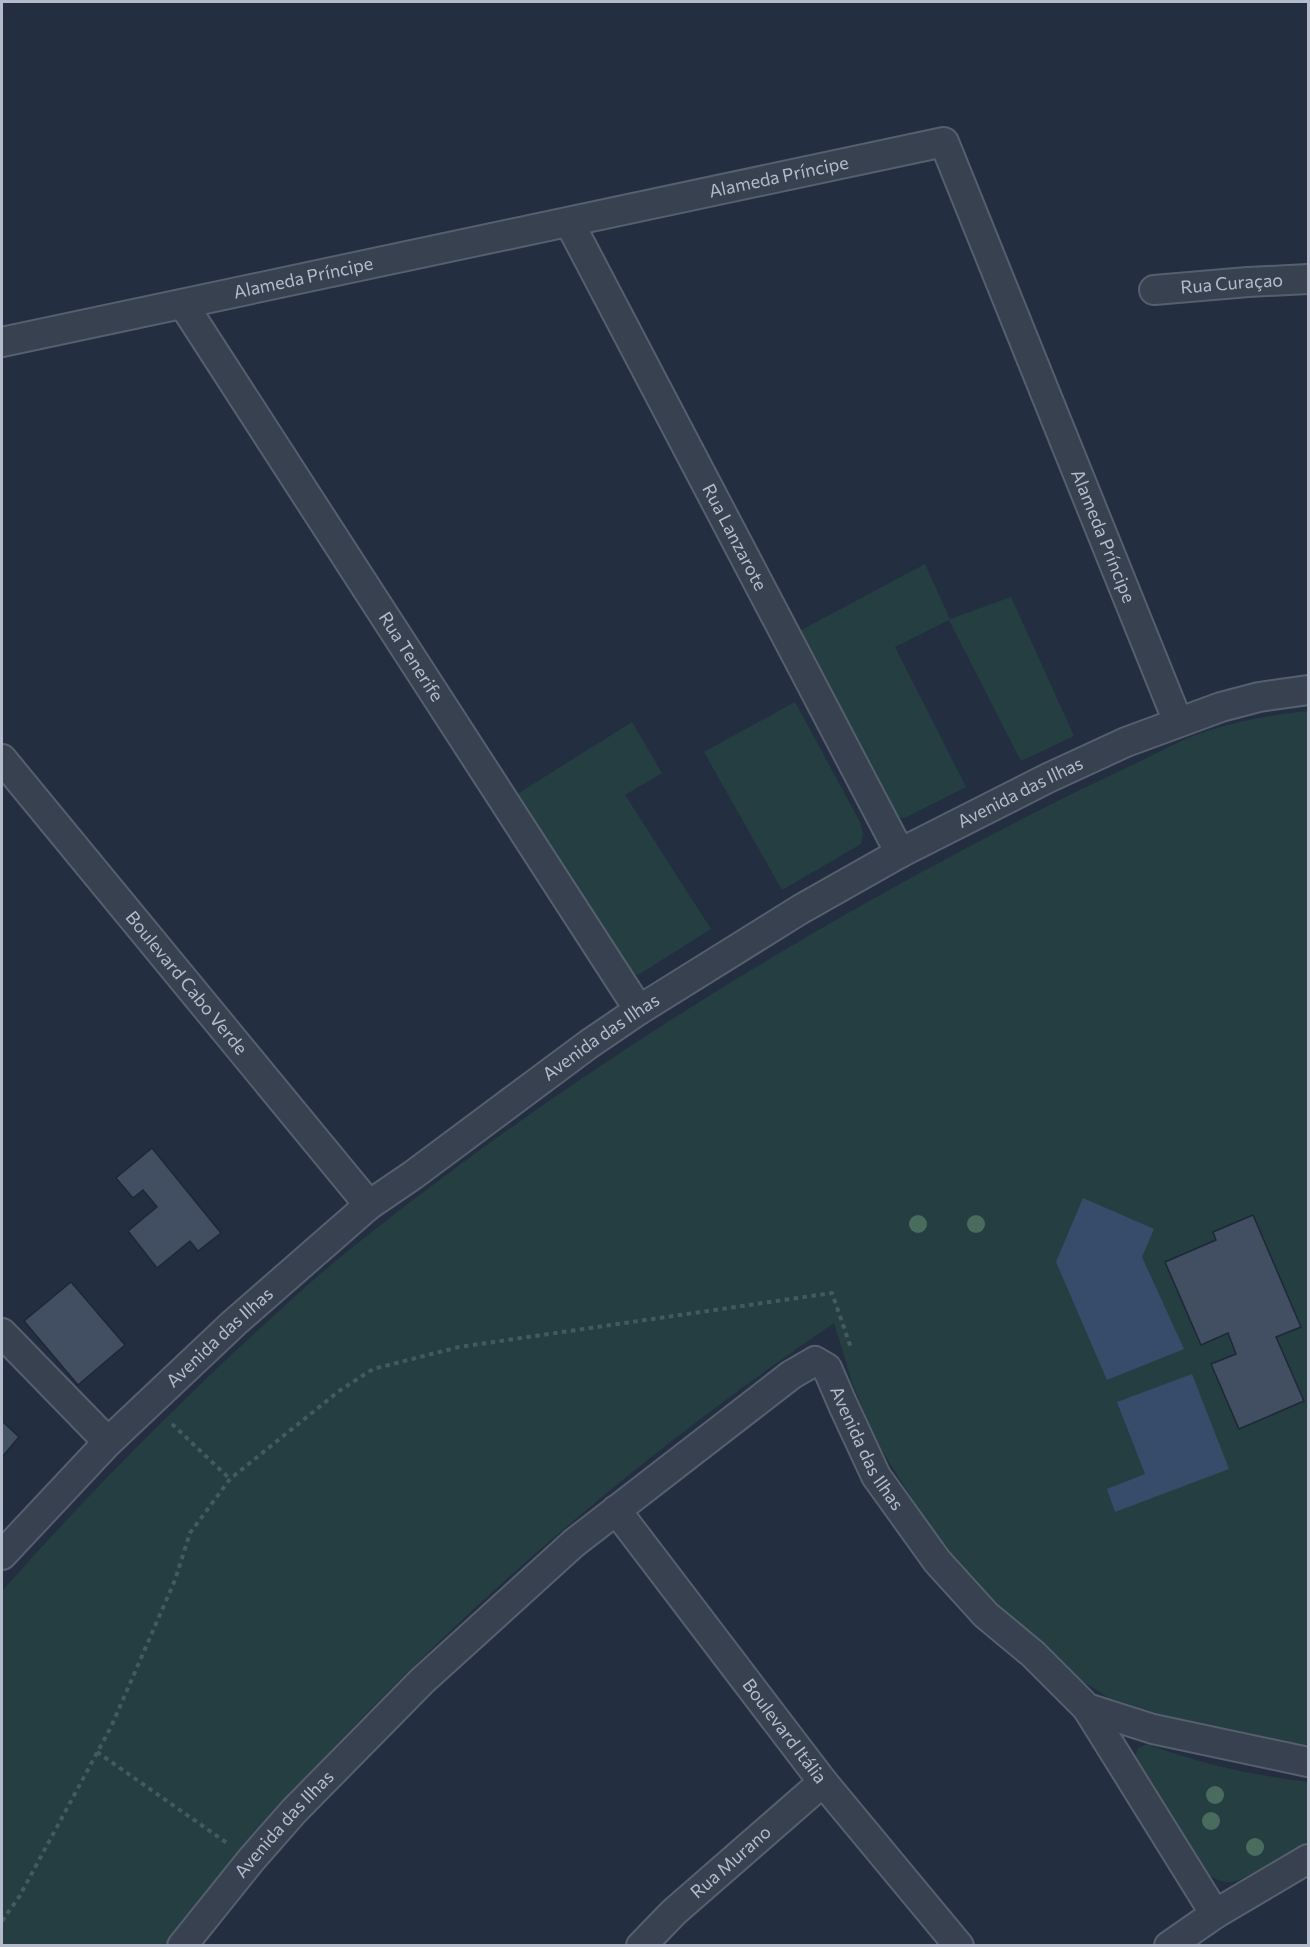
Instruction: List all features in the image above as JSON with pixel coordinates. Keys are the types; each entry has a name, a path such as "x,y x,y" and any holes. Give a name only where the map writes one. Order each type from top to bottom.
{"street":[{"name":"Alameda Príncipe","path":"2,342 944,142 1178,722"},
{"name":"Rua Lanzarote","path":"569,222 900,853"},
{"name":"Rua Curaçao","path":"1154,290 1308,279"},
{"name":"Rua Tenerife","path":"183,304 639,1010"},
{"name":"Avenida das Ilhas","path":"2,1555 108,1442 234,1323 369,1205 639,1010 801,909 900,853 1048,778 1126,742 1221,707 1259,697 1308,690"},
{"name":"Boulevard Cabo Verde","path":"2,759 369,1205"},
{"path":"2,1333 108,1442"},
{"name":"Avenida das Ilhas","path":"182,1946 251,1860 302,1803 422,1681 566,1551 616,1510 791,1375 815,1361 827,1368 876,1476 937,1561 986,1615 1033,1654 1087,1708 1174,1734 1308,1762"},
{"name":"Boulevard Itália","path":"616,1510 823,1782 959,1946"},
{"path":"1087,1708 1215,1914"},
{"name":"Rua Murano","path":"641,1946 674,1912 823,1782"},
{"path":"1169,1946 1215,1914 1308,1859"}],"path":[{"path":"150,1403 230,1479"},
{"path":"98,1752 251,1860"}],"green space":[{"path":"925,564 950,619 1011,597 1074,736 1021,761 949,620 895,647 966,787 905,818 892,817 794,634"},
{"path":"795,702 860,822 863,834 861,844 782,890 704,752"},
{"path":"1308,711 1308,1749 1205,1728 1109,1698 1073,1675 989,1601 952,1563 873,1436 852,1382 834,1323 770,1367 647,1460 529,1559 472,1611 361,1719 310,1774 165,1945 2,1946 2,1591 125,1459 221,1365 335,1261 434,1184 579,1080 729,984 883,893 961,851 1175,744 1234,723"},
{"path":"632,722 662,773 625,795 711,929 638,975 626,975 511,798"},
{"path":"1147,1744 1226,1768 1308,1782 1308,1841 1270,1865 1239,1880 1225,1882 1208,1875 1138,1771 1135,1757 1138,1748"}],"water":[{"path":"1083,1198 1154,1229 1142,1257 1184,1349 1107,1380 1056,1262"},
{"path":"1192,1374 1229,1469 1115,1512 1107,1489 1145,1474 1117,1402"}],"building":[{"path":"152,1148 221,1233 198,1251 190,1241 157,1268 128,1231 157,1207 143,1190 133,1198 116,1178"},
{"path":"1253,1215 1301,1327 1276,1337 1304,1401 1239,1429 1211,1364 1236,1354 1228,1333 1201,1345 1165,1262 1216,1240 1213,1232"},
{"path":"71,1282 125,1345 78,1385 24,1321"},
{"path":"2,1421 19,1437 2,1457"}]}
